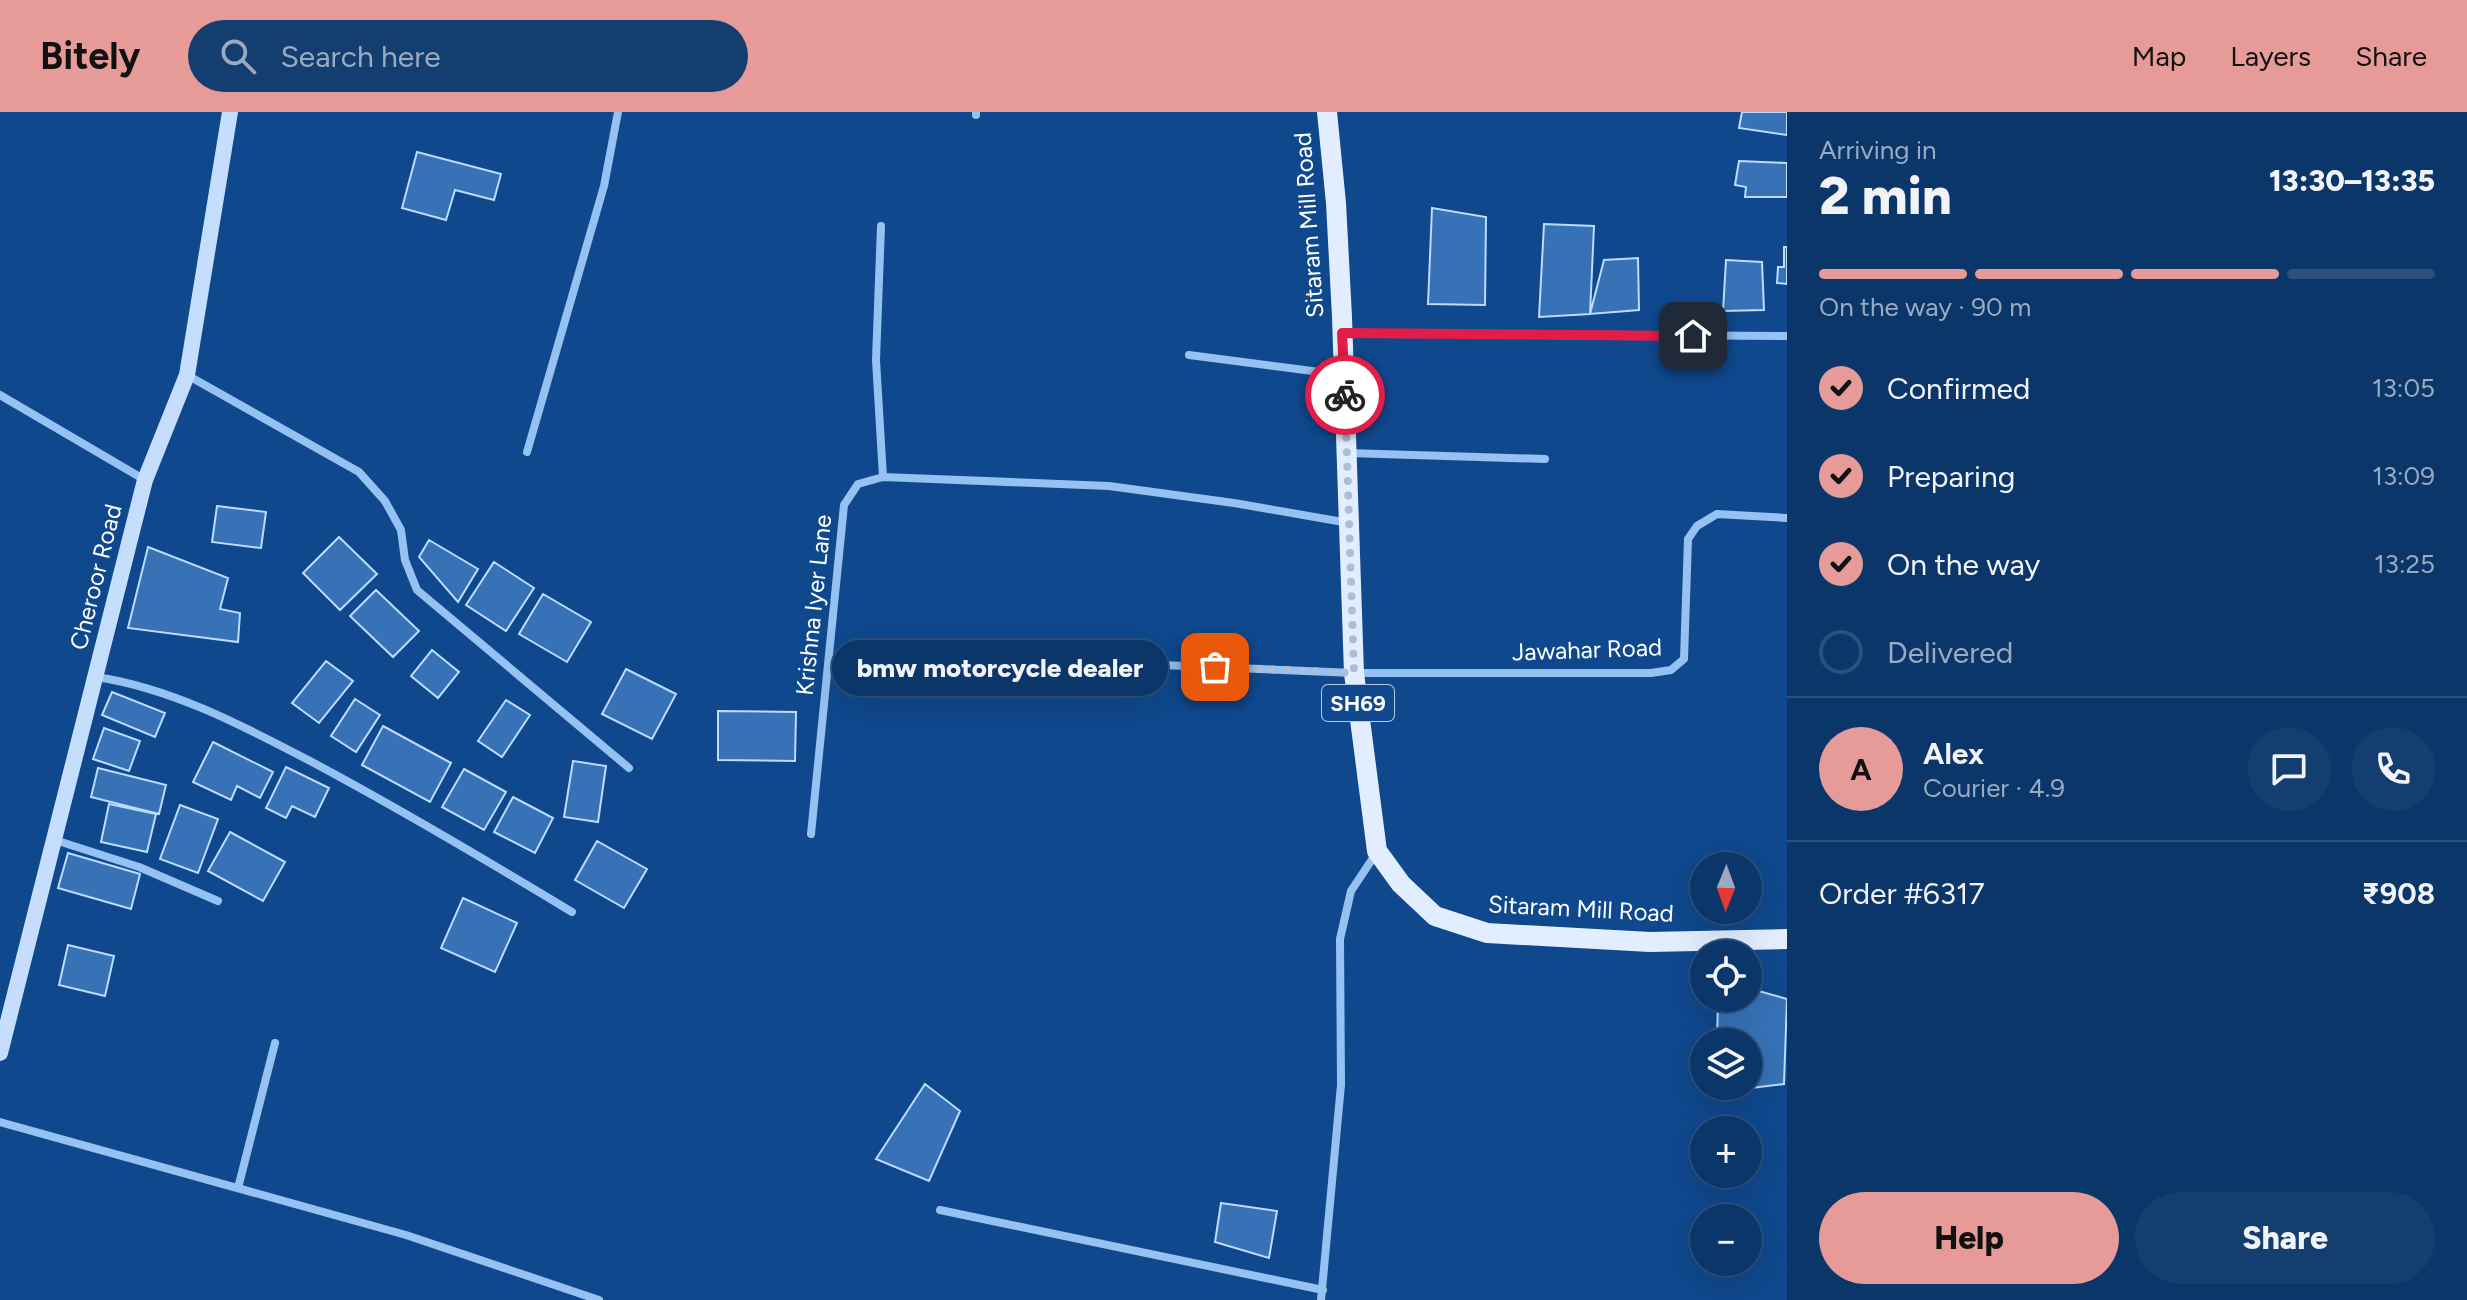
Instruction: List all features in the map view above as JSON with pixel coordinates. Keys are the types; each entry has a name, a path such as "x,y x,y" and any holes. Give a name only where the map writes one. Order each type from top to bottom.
{"main road":[{"name":"Cheroor Road","path":"0,1053 145,480 187,375 230,112"},
{"name":"Sitaram Mill Road","path":"1327,112 1336,203 1348,453 1354,673 1377,851 1401,884 1435,916 1487,933 1650,942 1787,939"}],"street":[{"path":"527,452 604,186 618,112"},
{"path":"881,226 876,360 883,477 1109,486 1350,523"},
{"path":"1342,333 1787,336"},
{"path":"1189,355 1344,375"},
{"path":"187,375 359,472 385,501 401,530 405,560 417,590 629,768"},
{"path":"0,395 145,480"},
{"path":"1348,453 1545,459"},
{"name":"Krishna Iyer Lane","path":"811,834 844,505 858,484 883,477"},
{"name":"Jawahar Road","path":"1137,649 1143,661 1161,665 1354,673 1651,673 1671,670 1684,659 1688,539 1697,526 1717,514 1787,518"},
{"path":"96,677 178,698 268,739 401,809 572,912"},
{"path":"55,840 139,867 218,901"},
{"path":"940,1210 1322,1295 1341,1085 1340,939 1351,891 1377,851"},
{"path":"238,1188 275,1043"},
{"path":"0,1122 406,1235 599,1300"}],"building":[{"path":"1742,112 1787,112 1787,135 1739,128"},
{"path":"417,152 501,174 494,200 455,190 446,220 402,208"},
{"path":"1739,161 1787,163 1787,197 1745,197 1746,187 1735,185"},
{"path":"1432,208 1486,217 1485,305 1428,304"},
{"path":"1544,224 1594,226 1590,314 1539,317"},
{"path":"1784,247 1787,247 1787,284 1777,283 1778,267 1784,267"},
{"path":"1638,258 1639,310 1590,314 1604,260"},
{"path":"1726,260 1762,262 1764,310 1723,311"},
{"path":"217,506 266,512 261,548 212,542"},
{"path":"339,537 377,574 340,610 303,573"},
{"path":"429,540 478,569 458,602 419,557"},
{"path":"148,547 228,578 220,609 240,613 238,642 128,628"},
{"path":"494,562 534,588 506,631 466,605"},
{"path":"376,590 419,631 393,657 350,616"},
{"path":"543,594 591,622 567,662 519,634"},
{"path":"432,650 459,672 438,698 411,676"},
{"path":"326,661 353,681 319,723 292,703"},
{"path":"626,669 676,694 652,739 602,714"},
{"path":"112,692 165,713 155,737 102,715"},
{"path":"355,699 380,715 356,752 331,736"},
{"path":"506,700 530,715 502,757 478,741"},
{"path":"718,711 796,712 795,761 718,760"},
{"path":"383,726 451,763 430,802 362,765"},
{"path":"104,728 140,741 129,771 93,759"},
{"path":"213,742 273,772 260,798 237,786 231,800 193,782"},
{"path":"573,761 606,766 598,822 564,817"},
{"path":"286,767 329,788 315,817 292,806 286,818 266,808"},
{"path":"98,768 166,785 159,814 91,797"},
{"path":"464,769 506,792 484,830 442,807"},
{"path":"513,797 553,818 535,853 494,832"},
{"path":"109,804 156,814 147,852 101,842"},
{"path":"180,805 218,819 198,873 160,859"},
{"path":"230,832 285,862 263,901 208,871"},
{"path":"597,841 647,869 624,908 575,880"},
{"path":"68,853 140,874 131,909 58,888"},
{"path":"463,898 517,923 495,972 441,948"},
{"path":"68,945 114,956 105,996 59,985"},
{"path":"1762,992 1787,999 1784,1084 1762,1087 1762,1028 1717,1028 1718,1012 1762,1012"},
{"path":"925,1084 960,1111 929,1181 876,1159"},
{"path":"1221,1203 1277,1211 1269,1258 1215,1242"}],"way so far":[{"path":"1215,667 1354,673 1345,395"}],"place":[{"name":"bmw motorcycle dealer","path":"1215,667"}],"route":[{"path":"1345,395 1342,333 1693,336"}]}
